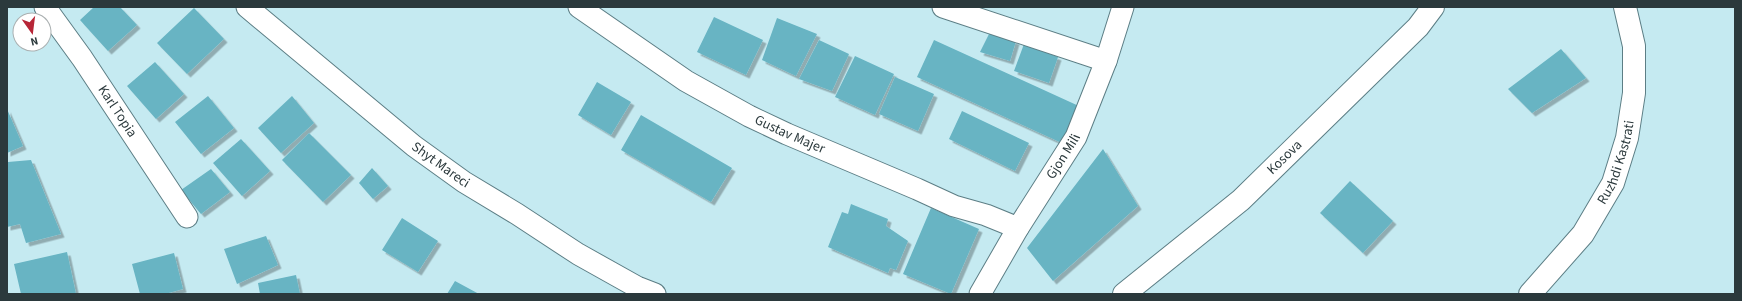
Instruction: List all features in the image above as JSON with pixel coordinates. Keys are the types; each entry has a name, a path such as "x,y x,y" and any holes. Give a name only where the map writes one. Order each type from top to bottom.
{"street":[{"name":"Karl Topia","path":"45,7 82,58 187,216"},
{"name":"Shyt Mareci","path":"247,7 414,146 464,182 517,214 578,254 637,287 654,294"},
{"name":"Gustav Majer","path":"578,7 686,81 748,116 954,206 986,215 1018,228"},
{"path":"943,7 1106,61"},
{"name":"Gjon Mili","path":"980,294 1018,228 1076,137 1106,61 1123,7"},
{"name":"Kosova","path":"1124,294 1241,200 1418,27 1433,7"},
{"name":"Ruzhdi Kastrati","path":"1530,294 1583,234 1614,183 1628,138 1634,93 1634,46 1625,7"}],"building":[{"path":"94,7 120,7 137,25 108,51 80,20"},
{"path":"194,8 224,39 187,74 157,43"},
{"path":"714,17 763,40 746,75 697,52"},
{"path":"777,18 817,34 796,76 762,60"},
{"path":"989,34 1016,41 1010,61 980,52"},
{"path":"819,40 849,54 832,91 799,79"},
{"path":"934,40 1081,107 1064,144 917,77"},
{"path":"1024,44 1058,57 1049,83 1014,71"},
{"path":"1561,49 1586,78 1532,113 1508,89"},
{"path":"855,56 894,74 875,115 835,97"},
{"path":"155,62 184,94 156,119 127,86"},
{"path":"895,77 934,94 918,131 879,114"},
{"path":"597,82 631,102 611,135 578,115"},
{"path":"208,96 234,128 201,154 175,122"},
{"path":"292,96 314,123 281,153 258,128"},
{"path":"7,109 23,146 7,153"},
{"path":"962,111 1029,143 1015,171 949,139"},
{"path":"641,115 732,168 711,202 621,150"},
{"path":"309,133 351,175 323,202 282,160"},
{"path":"241,139 270,171 242,196 213,163"},
{"path":"1103,149 1138,206 1053,281 1027,248"},
{"path":"31,160 61,234 26,243 20,224 7,227 7,175 8,162"},
{"path":"372,168 388,186 373,199 359,183"},
{"path":"211,169 230,192 201,214 181,190"},
{"path":"1350,181 1393,221 1363,253 1320,213"},
{"path":"851,204 888,219 886,226 908,241 896,270 890,268 888,273 828,247 842,212 848,214"},
{"path":"931,208 979,229 951,294 903,274"},
{"path":"402,218 438,241 418,272 382,250"},
{"path":"266,236 278,265 237,284 224,249"},
{"path":"67,252 76,294 21,294 14,264"},
{"path":"174,253 183,289 165,294 140,294 132,264"},
{"path":"296,275 300,294 260,294 258,283"},
{"path":"455,281 479,294 447,294"}]}
